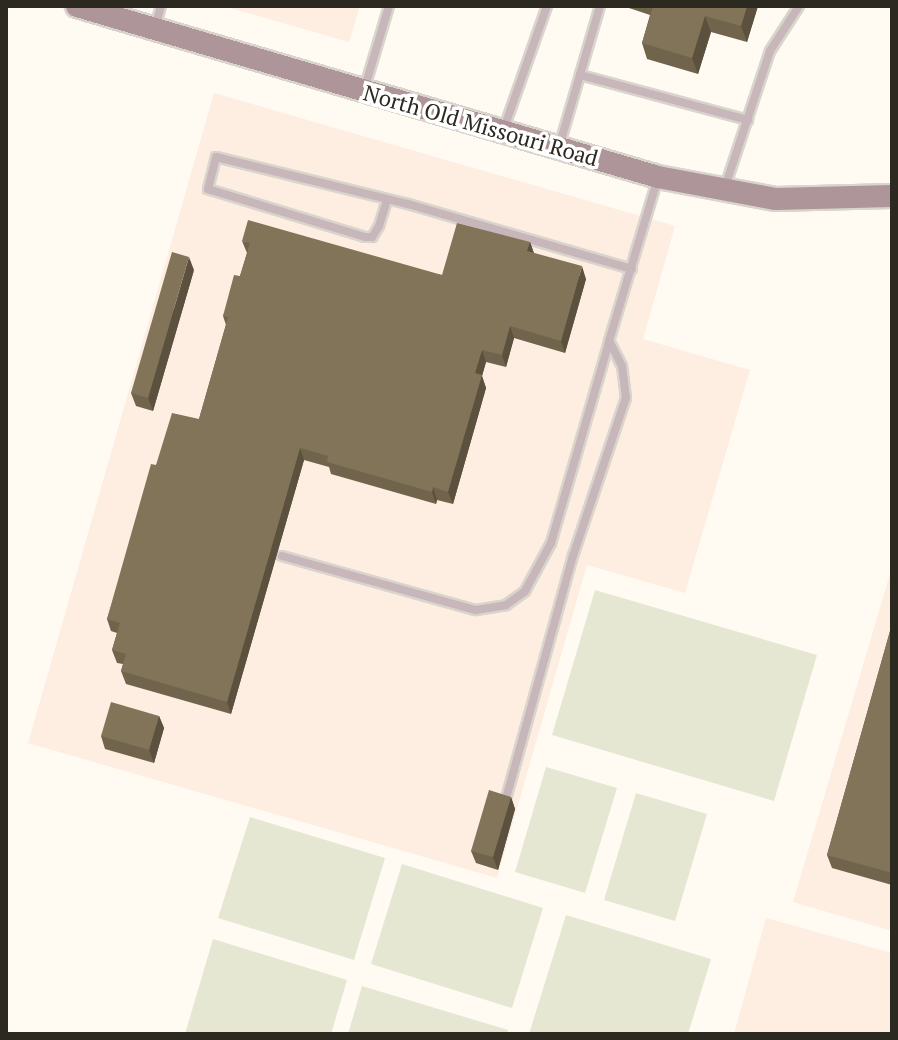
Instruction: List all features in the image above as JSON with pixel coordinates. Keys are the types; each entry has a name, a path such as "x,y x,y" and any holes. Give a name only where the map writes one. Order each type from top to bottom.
{"main road":[{"name":"North Old Missouri Road","path":"77,6 658,177 724,191 837,201 892,196"}],"lane":[{"path":"155,29 161,6"},
{"path":"364,91 389,6"},
{"path":"503,131 547,6"},
{"path":"559,148 600,6"},
{"path":"724,191 770,51 799,6"},
{"path":"580,75 748,120"},
{"path":"387,200 379,226 372,237 365,237 208,189 216,157 387,200 632,269"},
{"path":"282,556 476,610 506,605 525,591 551,543 658,177"},
{"path":"507,795 573,556 626,398 622,366 609,341"}],"shaded area":[{"path":"223,6 360,6 349,42"},
{"path":"214,93 675,226 643,339 750,370 685,593 587,565 497,878 28,743"},
{"path":"892,567 892,931 793,902"},
{"path":"766,918 892,953 892,1034 734,1034"}],"green space":[{"path":"595,590 817,655 774,801 552,735"},
{"path":"546,767 617,788 585,893 515,872"},
{"path":"636,793 707,814 675,921 604,900"},
{"path":"250,817 385,858 354,960 218,918"},
{"path":"402,864 543,908 512,1008 371,964"},
{"path":"566,915 711,959 688,1034 529,1034"},
{"path":"213,939 347,980 331,1034 185,1034"},
{"path":"362,986 508,1030 507,1034 348,1034"}],"building":[{"path":"653,6 747,6 741,26 705,16 692,58 642,43"},
{"path":"248,220 442,275 457,223 530,242 527,251 582,266 561,341 510,326 502,355 482,350 475,373 482,375 448,492 433,487 432,492 327,462 328,456 300,448 227,702 121,671 126,654 112,650 120,623 107,619 151,464 156,465 172,413 199,419 228,317 223,316 234,275 240,276 250,243 242,241"},
{"path":"172,252 189,257 148,398 131,393"},
{"path":"892,624 892,873 827,855"},
{"path":"111,702 159,716 149,750 101,736"},
{"path":"489,790 511,797 493,857 471,851"}]}
